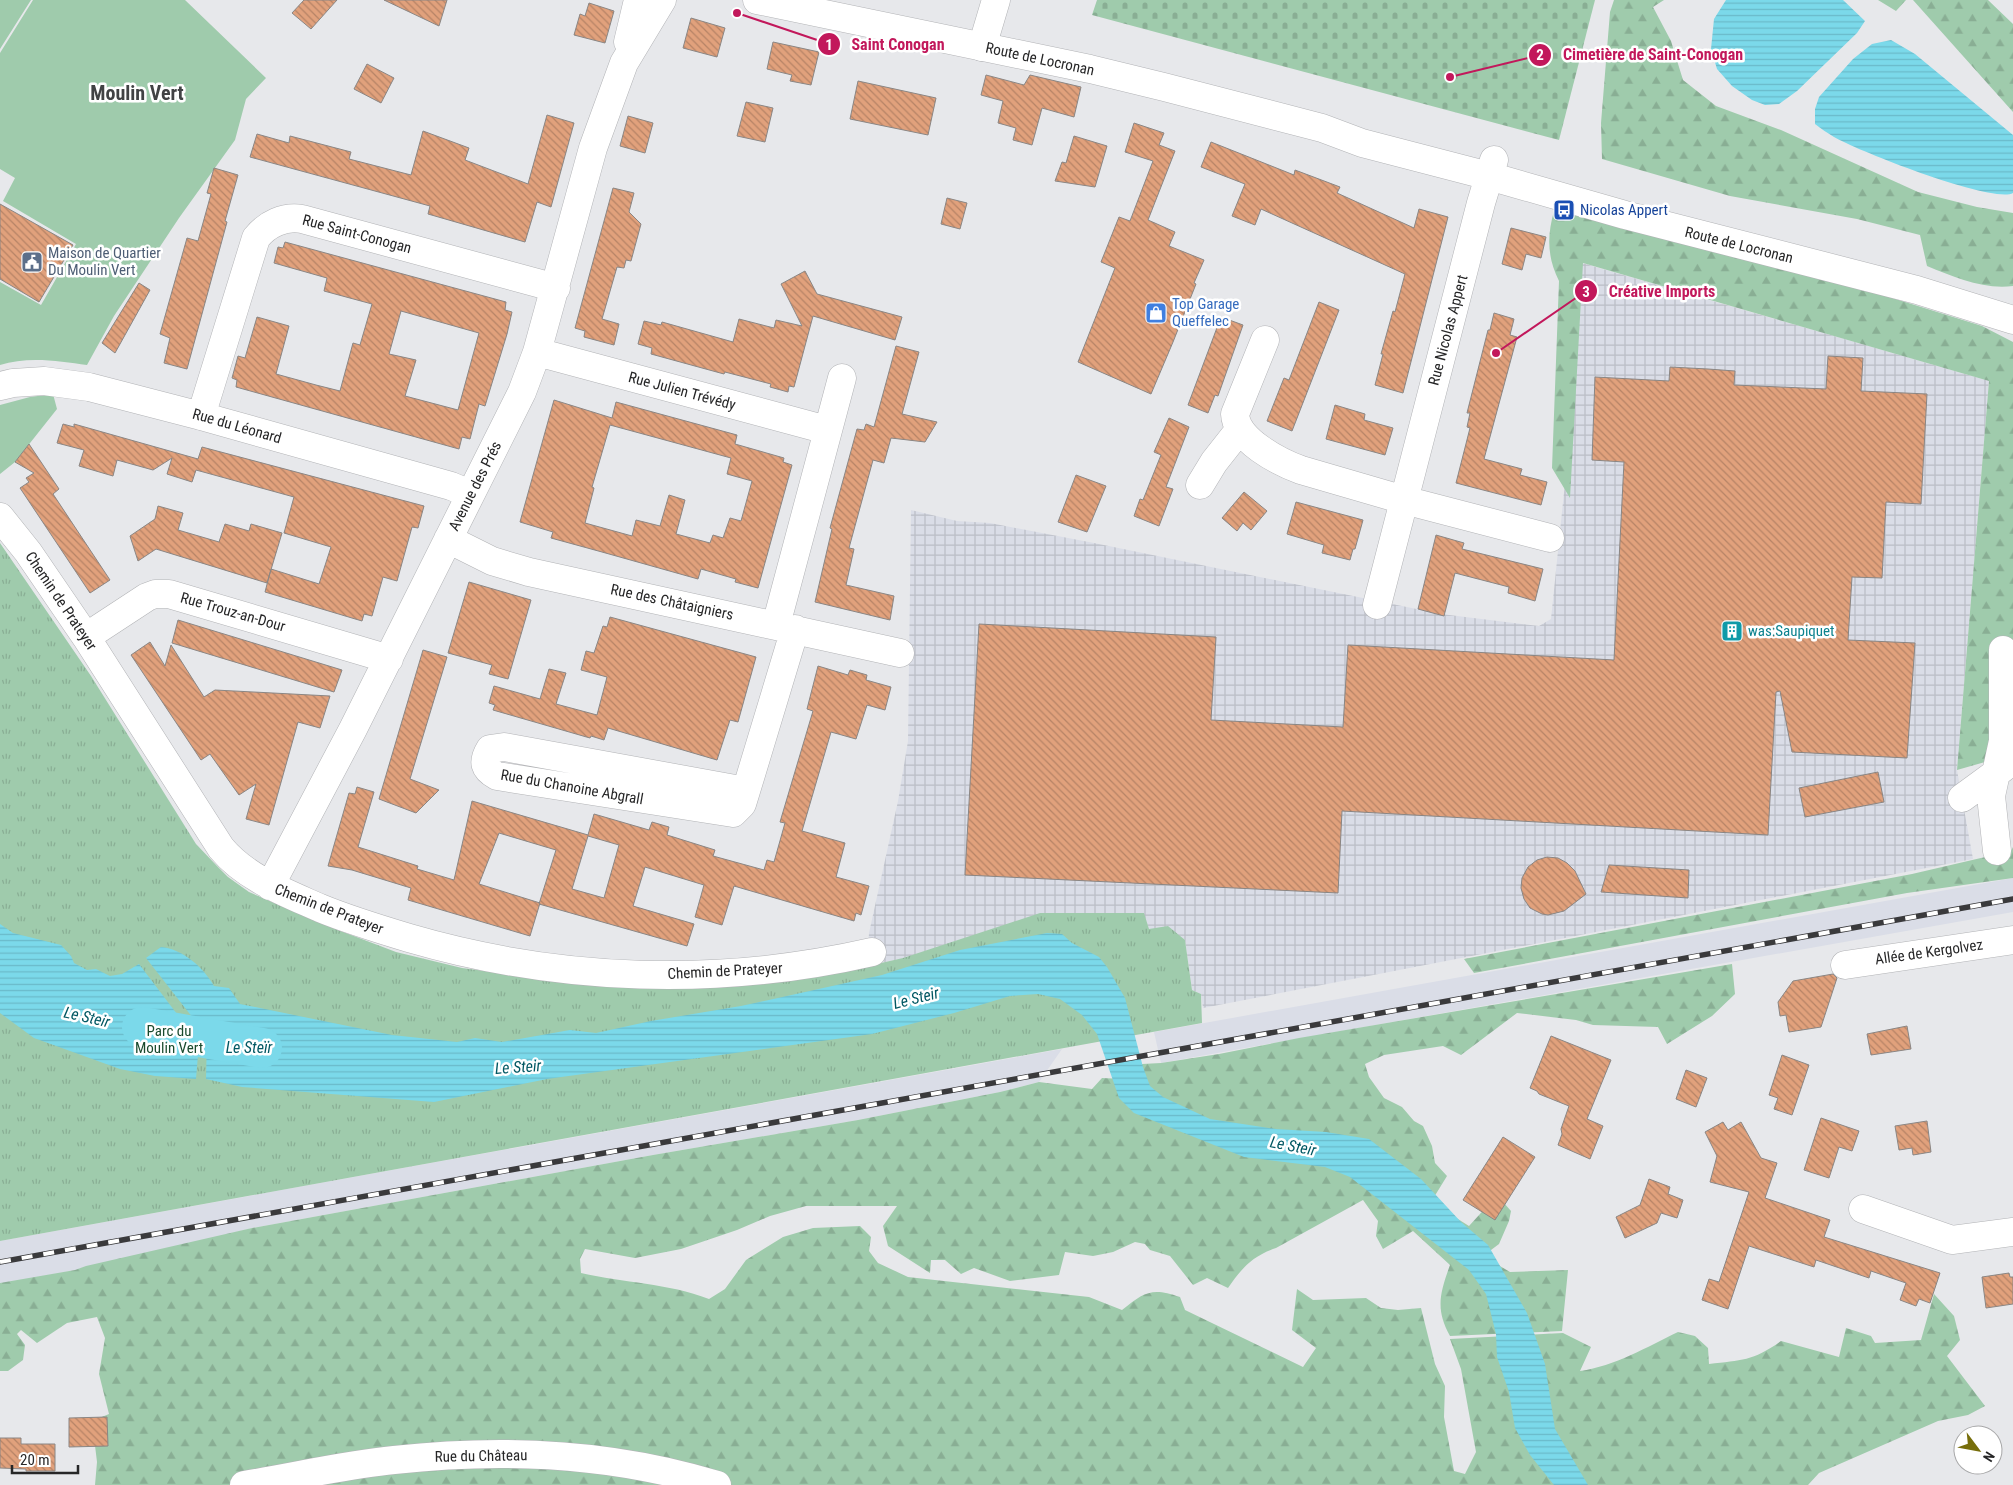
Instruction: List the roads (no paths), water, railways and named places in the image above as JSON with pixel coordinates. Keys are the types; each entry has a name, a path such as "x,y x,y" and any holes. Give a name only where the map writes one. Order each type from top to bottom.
{"street":[{"name":"Avenue des Prés","path":"270,886 388,659 515,406 537,352 593,148 624,63 638,0"},
{"name":"Avenue des Prés","path":"624,63 662,0"},
{"name":"Route de Locronan","path":"757,0 1140,81 1322,128 1388,151 1491,168 1914,273 2013,305"},
{"path":"982,47 996,0"},
{"name":"Route de Locronan","path":"1491,168 1625,215 1917,290 2013,320"},
{"name":"Rue Nicolas Appert","path":"1377,605 1491,168"},
{"name":"Rue Saint-Conogan","path":"201,416 256,238 261,231 283,219 291,217 302,219 556,288"},
{"path":"1264,340 1235,414 1235,423 1254,443 1286,464 1404,500 1550,538"},
{"name":"Rue Julien Trévédy","path":"537,352 827,430"},
{"path":"786,627 827,430 842,378"},
{"name":"Rue du Léonard","path":"0,386 29,381 61,382 89,387 452,486 470,494"},
{"path":"1200,485 1214,462 1240,429"},
{"name":"Chemin de Prateyer","path":"0,517 28,552 86,637 221,848 238,866 270,886 352,921 425,943 490,959 567,970 654,975 719,975 798,967 872,952"},
{"name":"Rue des Châtaigniers","path":"448,539 492,561 530,572 900,653"},
{"name":"Rue Trouz-an-Dour","path":"86,637 147,597 155,594 169,594 372,652 388,659"},
{"name":"Rue du Chanoine Abgrall","path":"746,791 504,747 490,749 484,764 489,772 497,776 733,813 738,809 746,791 786,627"},
{"path":"1997,851 1991,807 1993,785 2005,767 2003,741 2003,650"},
{"path":"1962,798 2005,767"},
{"name":"Allée de Kergolvez","path":"1845,965 2013,940"},
{"path":"1863,1209 1952,1240 2013,1232"},
{"name":"Rue du Château","path":"244,1485 392,1460 481,1455 588,1458 663,1471 717,1485"}],"water":[{"path":"1726,0 1843,0 1865,21 1857,33 1797,91 1779,104 1765,105 1752,100 1732,86 1717,69 1711,49 1714,19"},
{"path":"1891,40 1915,54 2013,135 2013,193 2001,194 1980,191 1896,164 1848,144 1815,124 1815,109 1819,97 1853,59 1872,44"},
{"name":"Le Steïr","path":"0,924 13,933 61,945 71,956 74,963 87,970 96,969 110,976 122,974 139,964 199,1043 196,1079 155,1076 120,1069 34,1038 0,1013"},
{"name":"Le Steïr","path":"1047,933 1062,934 1072,943 1099,957 1107,967 1125,998 1143,1067 1150,1086 1163,1097 1210,1119 1276,1129 1326,1132 1369,1139 1421,1179 1461,1222 1488,1245 1527,1313 1545,1364 1555,1429 1588,1485 1554,1485 1530,1455 1515,1428 1509,1392 1497,1357 1496,1334 1486,1294 1469,1270 1350,1177 1325,1167 1244,1157 1134,1113 1119,1098 1097,1034 1082,1015 1060,999 1038,994 1010,996 954,1013 872,1034 547,1079 434,1102 242,1087 206,1079 207,1036 146,958 161,947 177,951 199,966 214,986 229,988 240,1004 392,1035 457,1042 475,1038 502,1042 570,1030 596,1033 651,1021 741,1006 882,975 960,950"}],"waterway":[{"name":"Le Steir","path":"142,1027 262,1048"}],"railway":[{"path":"0,1262 2013,899"}],"place":[{"name":"Saint Conogan","path":"737,13"},
{"name":"Cimetière de Saint-Conogan","path":"1450,77"},
{"name":"Nicolas Appert","path":"1564,210"},
{"name":"Maison de Quartier Du Moulin Vert","path":"32,262"},
{"name":"Top Garage Queffelec","path":"1156,313"},
{"name":"Créative Imports","path":"1496,353"},
{"name":"was:Saupiquet","path":"1732,631"}],"district":[{"name":"Moulin Vert","path":"137,93"}],"park label":[{"name":"Parc du Moulin Vert","path":"169,1040"}]}
